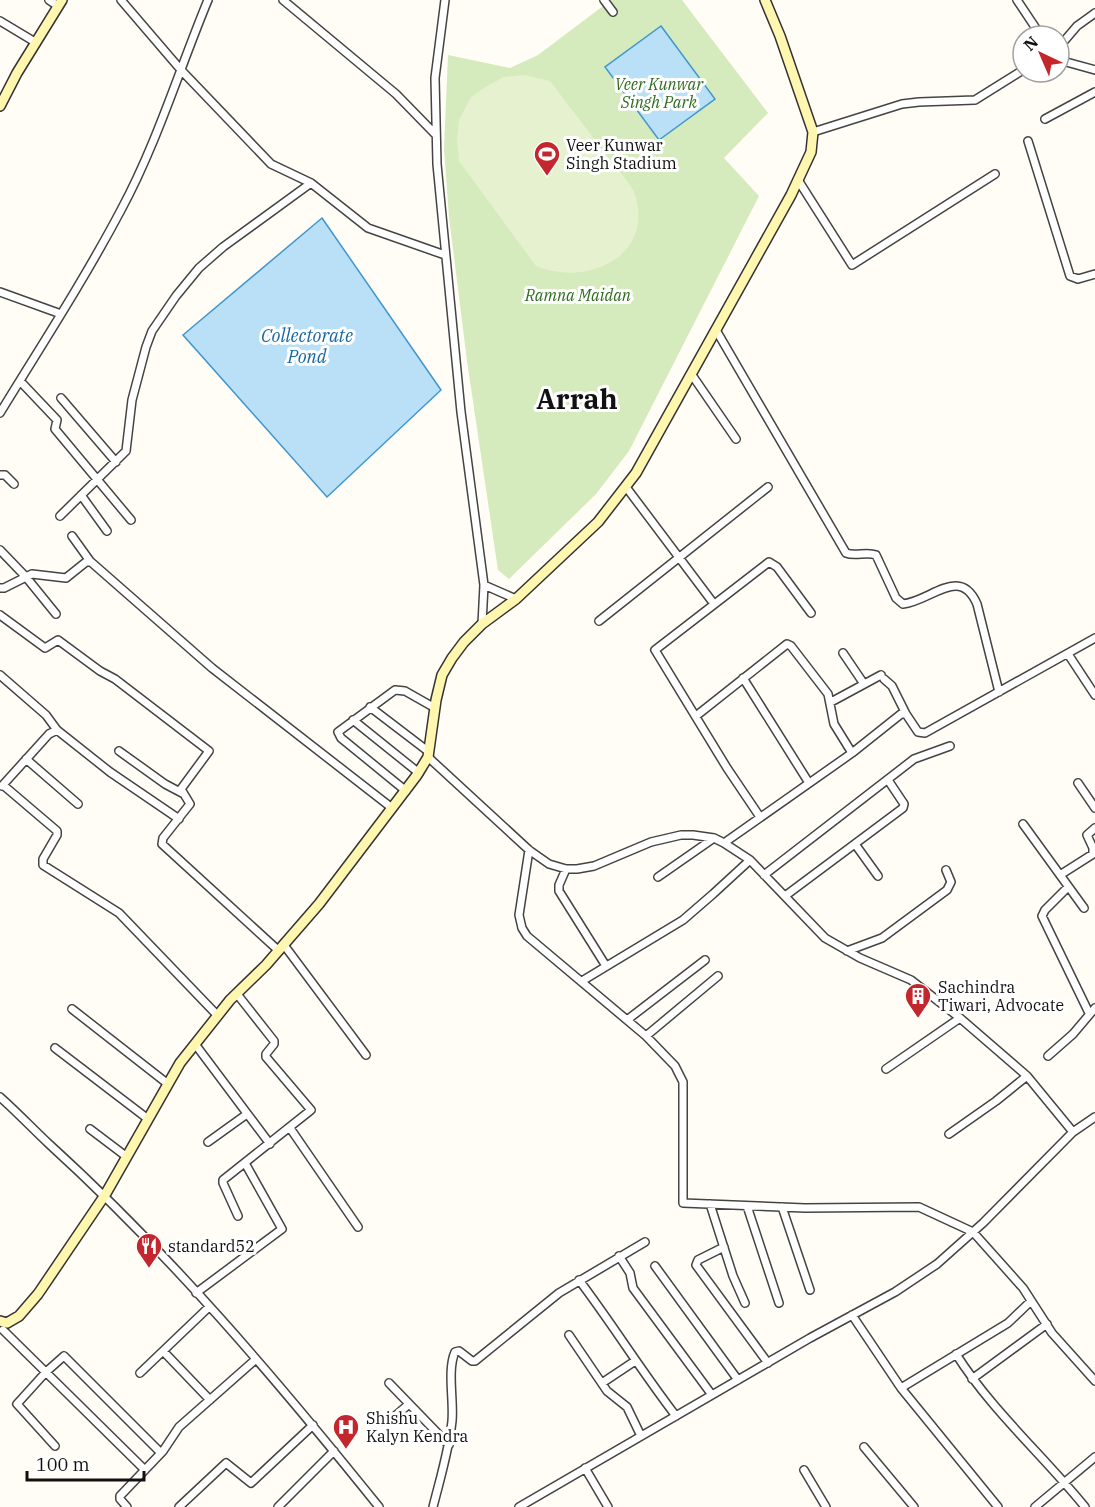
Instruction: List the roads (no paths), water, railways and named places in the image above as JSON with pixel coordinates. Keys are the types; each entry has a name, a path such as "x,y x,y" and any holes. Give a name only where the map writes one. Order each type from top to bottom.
{"street":[{"path":"0,106 35,42 60,3 49,0"},
{"path":"121,0 181,70 271,164 311,183 368,228 445,255"},
{"path":"0,413 122,210 153,142 208,0"},
{"path":"283,0 396,94 436,135"},
{"path":"445,0 435,78 437,164 461,412 484,585 482,624"},
{"path":"604,0 613,12"},
{"path":"145,1470 3,1328 19,1316 39,1294 105,1195 180,1063 237,994 319,904 419,772 429,754 442,675 452,658 482,624 516,599 598,522 636,473 692,375 811,152 813,132 765,0"},
{"path":"1017,0 1033,24"},
{"path":"1071,33 1095,13"},
{"path":"0,21 35,42"},
{"path":"1071,63 1095,70"},
{"path":"813,132 902,104 975,100 1011,78"},
{"path":"1045,119 1095,92"},
{"path":"1028,141 1070,276 1078,279 1095,274"},
{"path":"798,180 852,265 995,174"},
{"path":"60,516 116,462 127,447 132,399 152,331 161,316 207,261 249,227 311,183"},
{"path":"0,292 61,314"},
{"path":"716,330 845,551 850,554 876,555 896,598 903,604 953,585 963,586 971,591 977,604 999,693"},
{"path":"692,375 736,439"},
{"path":"20,381 57,420 55,429 130,520"},
{"path":"60,398 116,462"},
{"path":"0,475 5,475 14,484"},
{"path":"626,487 714,604"},
{"path":"599,621 768,487"},
{"path":"81,495 107,531"},
{"path":"72,536 90,561 212,668 392,808"},
{"path":"0,550 56,614"},
{"path":"0,588 37,574 66,578 90,561"},
{"path":"760,817 727,768 656,650 771,562 811,613"},
{"path":"484,585 516,599"},
{"path":"0,615 45,648 58,640 100,671 115,679 208,751 182,787 182,793"},
{"path":"831,702 882,677 892,686 906,714 918,732 922,734 1095,638"},
{"path":"696,716 787,644 826,690 831,702 834,724 852,753"},
{"path":"843,653 864,684"},
{"path":"1068,654 1095,694"},
{"path":"0,675 46,715 57,730 110,772 179,819"},
{"path":"743,678 809,783"},
{"path":"405,791 338,735 339,730 398,689 435,708"},
{"path":"370,707 429,754 528,850 549,864 566,869 594,866 651,842 681,835 714,838 724,843 750,860 825,938 860,958 911,980 960,1018 1027,1076 1073,1132"},
{"path":"724,843 852,753 897,717 906,714"},
{"path":"353,720 419,772"},
{"path":"57,730 51,732 2,786 57,831 43,860 43,865 119,913 218,1016"},
{"path":"764,875 920,756 950,746"},
{"path":"119,752 182,793 190,803 162,844 281,948 366,1055"},
{"path":"27,759 78,804"},
{"path":"785,896 903,808 904,804 888,780"},
{"path":"1078,783 1095,808"},
{"path":"1023,825 1084,908"},
{"path":"1060,875 1093,854 1093,848 1087,835 1095,828"},
{"path":"658,877 714,838"},
{"path":"855,844 878,876"},
{"path":"528,850 519,915 522,928 527,936 646,1036 675,1066 683,1082 683,1203 782,1207 919,1207 973,1232 1023,1288 1047,1324 1095,1381"},
{"path":"582,981 682,920 750,860"},
{"path":"566,869 559,885 559,891 606,966"},
{"path":"848,951 882,938 947,890 951,882 945,870"},
{"path":"1048,1056 1073,1034 1092,1011 1042,916 1068,887"},
{"path":"627,1020 705,960"},
{"path":"646,1036 718,976"},
{"path":"237,994 274,1041 266,1057 311,1109 223,1182 238,1216"},
{"path":"72,1009 168,1084"},
{"path":"886,1069 960,1018"},
{"path":"195,1044 270,1144"},
{"path":"55,1048 148,1119"},
{"path":"949,1134 1027,1076"},
{"path":"0,1097 105,1195 209,1307 313,1425 377,1504 368,1507"},
{"path":"208,1142 247,1114"},
{"path":"519,1507 895,1292 937,1264 973,1232 1073,1132 1095,1117"},
{"path":"290,1128 358,1227"},
{"path":"90,1129 127,1157"},
{"path":"196,1293 282,1229 245,1163"},
{"path":"710,1204 733,1276 745,1303"},
{"path":"747,1206 779,1303"},
{"path":"782,1207 810,1290"},
{"path":"433,1507 449,1444 452,1420 452,1362 455,1352 459,1351 475,1361 535,1311 579,1280 645,1242"},
{"path":"724,1247 698,1260 696,1265 768,1363"},
{"path":"620,1256 630,1273 633,1288 712,1395"},
{"path":"655,1266 738,1380"},
{"path":"579,1280 676,1416"},
{"path":"901,1388 1008,1323 1031,1301"},
{"path":"140,1373 209,1307"},
{"path":"852,1315 901,1388 998,1507"},
{"path":"972,1379 1047,1324"},
{"path":"569,1335 610,1395 627,1407 641,1436"},
{"path":"164,1351 210,1400"},
{"path":"956,1354 996,1409 1085,1507"},
{"path":"55,1446 17,1404 46,1372 65,1356 161,1453"},
{"path":"127,1507 120,1497 161,1453 179,1427 255,1360"},
{"path":"602,1383 635,1361"},
{"path":"389,1383 449,1444"},
{"path":"380,1429 409,1404"},
{"path":"179,1507 226,1463 251,1483 313,1425"},
{"path":"864,1447 914,1507"},
{"path":"278,1507 334,1451"},
{"path":"1035,1507 1095,1457"},
{"path":"585,1468 608,1507"},
{"path":"804,1470 826,1507"},
{"path":"533,1498 537,1507"}],"water":[{"path":"661,26 715,99 659,140 605,67"},
{"name":"Collectorate Pond","path":"322,218 441,390 327,497 183,335"}],"place":[{"name":"Veer Kunwar Singh Stadium","path":"547,177"},
{"name":"Sachindra Tiwari, Advocate","path":"918,1019"},
{"name":"standard52","path":"149,1269"},
{"name":"Shishu Kalyn Kendra","path":"346,1450"}],"district":[{"name":"Arrah","path":"577,399"}],"park label":[{"name":"Veer Kunwar Singh Park","path":"659,93"},
{"name":"Ramna Maidan","path":"578,295"}]}
